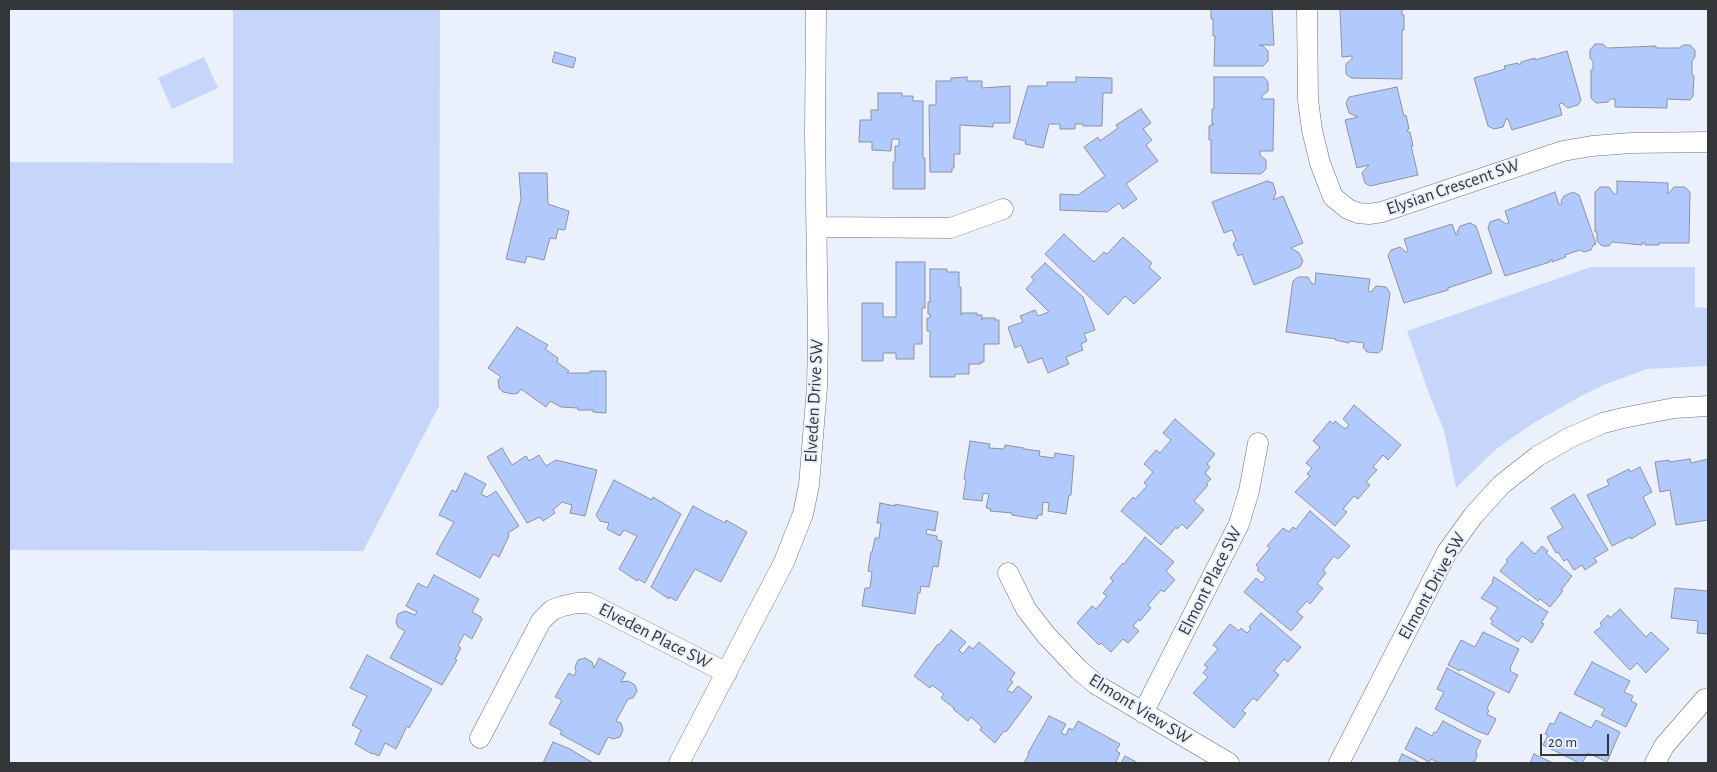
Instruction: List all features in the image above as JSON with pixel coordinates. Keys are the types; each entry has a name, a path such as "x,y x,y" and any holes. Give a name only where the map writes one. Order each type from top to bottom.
{"street":[{"name":"Elveden Drive SW","path":"679,763 784,562 803,514 810,476 817,387 816,9"},
{"name":"Elysian Crescent SW","path":"1307,9 1307,81 1312,130 1320,163 1333,197 1341,204 1358,213 1382,212 1563,151 1592,146 1631,143 1708,142"},
{"path":"818,226 951,228 1003,208"},
{"name":"Elmont Drive SW","path":"1339,763 1447,552 1473,516 1501,485 1538,456 1569,438 1603,423 1674,408 1708,406"},
{"name":"Elmont Place SW","path":"1143,713 1240,524 1249,491 1258,443"},
{"name":"Elmont View SW","path":"1008,574 1026,610 1059,650 1079,670 1097,685 1229,763"},
{"name":"Elveden Place SW","path":"480,738 541,621 552,610 563,606 589,603 727,673"},
{"path":"1655,763 1664,746 1705,699"}],"shaded area":[{"path":"233,9 440,9 439,406 363,551 9,550 9,162 233,163"},
{"path":"204,57 218,88 172,109 158,78"},
{"path":"1591,267 1695,267 1695,307 1708,308 1708,366 1647,369 1606,384 1583,395 1532,424 1495,450 1456,488 1444,430 1407,331"}],"building":[{"path":"1211,9 1272,9 1274,45 1259,45 1268,51 1268,61 1263,66 1214,66 1215,36 1213,36"},
{"path":"1340,9 1402,9 1404,30 1402,30 1402,79 1351,78 1346,74 1346,64 1352,59 1352,56 1342,57"},
{"path":"1595,44 1603,44 1607,48 1656,46 1656,48 1679,48 1683,45 1690,45 1695,50 1695,57 1692,61 1692,74 1694,76 1693,96 1690,100 1667,99 1667,108 1615,107 1615,99 1596,103 1591,98 1591,70 1593,70 1593,62 1590,58 1590,50"},
{"path":"1567,51 1581,100 1578,105 1568,108 1562,103 1559,104 1562,115 1512,130 1508,119 1506,119 1503,127 1494,129 1488,126 1474,78 1505,69 1504,66 1518,63 1519,65 1521,62"},
{"path":"555,52 576,58 573,68 552,62"},
{"path":"967,77 967,81 982,81 982,88 1010,86 1010,123 993,123 993,127 960,125 960,154 954,154 954,168 952,168 952,172 930,172 929,105 936,105 936,81 951,81 951,78"},
{"path":"1076,77 1112,78 1112,93 1103,93 1102,126 1075,124 1075,129 1060,129 1060,124 1049,124 1043,148 1025,144 1026,141 1013,138 1028,86 1047,86 1047,82 1076,82"},
{"path":"1214,77 1264,77 1268,82 1268,91 1262,96 1262,99 1274,99 1273,151 1260,151 1260,155 1266,160 1266,169 1261,174 1211,173 1209,126 1214,124 1212,124 1212,109 1214,109"},
{"path":"1397,87 1404,116 1406,115 1409,129 1407,130 1410,132 1413,146 1411,146 1418,175 1370,186 1365,183 1362,173 1369,165 1357,168 1345,120 1358,117 1349,113 1346,103 1349,97"},
{"path":"878,93 902,93 902,96 913,96 913,101 923,101 925,189 893,189 893,162 895,162 895,146 899,146 899,139 892,139 891,151 872,150 872,142 859,142 860,120 871,120 871,110 878,110"},
{"path":"1141,109 1151,123 1143,129 1152,140 1146,145 1158,161 1126,184 1137,199 1123,209 1119,203 1107,212 1060,210 1060,194 1078,195 1105,176 1084,147 1098,137 1100,141 1118,128 1116,125"},
{"path":"519,173 547,173 548,204 569,211 565,230 558,229 556,239 550,238 544,260 527,256 525,263 506,259 521,199"},
{"path":"1267,181 1273,183 1276,193 1273,200 1283,196 1303,243 1291,248 1299,253 1303,261 1300,267 1254,285 1242,254 1238,256 1233,244 1236,240 1232,230 1224,233 1212,202"},
{"path":"1617,181 1668,183 1668,194 1674,187 1685,187 1690,192 1689,243 1645,245 1645,243 1642,243 1642,245 1612,242 1609,246 1602,246 1597,241 1597,232 1595,232 1595,192 1600,187 1609,187 1614,194 1617,194"},
{"path":"1555,192 1559,205 1562,204 1561,201 1564,196 1573,192 1579,195 1596,244 1593,245 1591,250 1584,252 1580,250 1552,262 1552,259 1550,262 1505,276 1488,228 1490,222 1499,219 1506,224 1509,223 1505,211"},
{"path":"1470,223 1476,226 1492,273 1448,288 1448,290 1404,303 1388,256 1391,250 1400,247 1406,252 1408,251 1404,239 1452,224 1456,235 1460,226"},
{"path":"1064,234 1094,262 1104,252 1107,254 1123,237 1152,263 1149,267 1161,278 1134,304 1125,296 1108,315 1045,254"},
{"path":"896,262 925,262 925,308 922,308 922,344 914,344 914,359 896,359 896,353 883,353 883,361 862,361 862,303 883,303 883,317 896,317"},
{"path":"1045,263 1083,297 1095,330 1084,334 1087,341 1081,344 1083,350 1066,357 1069,364 1048,373 1042,358 1028,363 1021,345 1015,348 1008,327 1023,322 1020,316 1035,310 1038,316 1049,312 1026,289 1034,280 1031,277"},
{"path":"930,269 947,269 947,272 959,272 961,315 962,313 977,313 977,315 982,315 982,320 983,318 995,318 995,320 999,320 999,344 984,344 984,362 981,362 981,364 969,364 969,374 955,374 955,377 930,377 930,331 927,331 927,318 930,318 928,302 930,302"},
{"path":"1316,273 1370,279 1368,291 1371,292 1376,286 1386,287 1390,293 1382,350 1378,353 1367,352 1363,347 1364,343 1350,341 1349,343 1336,339 1286,332 1293,281 1298,277 1308,277 1312,284 1315,284"},
{"path":"517,327 548,345 545,349 558,358 557,362 569,371 567,373 606,371 606,413 561,407 550,401 546,407 521,389 518,393 513,394 503,392 499,388 498,380 501,377 488,368"},
{"path":"1354,405 1401,445 1388,460 1383,455 1373,467 1377,470 1366,482 1370,485 1358,499 1354,496 1343,509 1347,512 1335,526 1295,492 1310,476 1307,474 1312,468 1306,463 1320,447 1313,441 1330,421 1333,424 1335,421 1345,429 1349,425 1343,419"},
{"path":"1175,419 1215,454 1207,464 1210,467 1205,473 1211,479 1194,501 1204,510 1187,529 1182,524 1177,529 1176,527 1161,545 1121,511 1133,497 1135,499 1147,486 1144,483 1153,472 1144,464 1156,450 1160,453 1171,440 1163,433"},
{"path":"970,441 990,444 989,448 1004,449 1005,445 1040,451 1039,456 1054,458 1055,453 1074,456 1071,495 1069,495 1066,514 1048,511 1049,503 1043,502 1042,515 1038,515 1037,519 1012,515 1012,513 990,511 991,509 986,508 989,494 983,493 982,501 963,499"},
{"path":"502,448 512,465 526,456 529,461 539,455 546,466 556,460 597,470 585,516 570,513 572,505 562,502 553,510 555,513 543,521 540,517 527,523 487,457"},
{"path":"1690,459 1691,463 1708,459 1708,520 1676,525 1670,490 1660,492 1655,462"},
{"path":"1640,467 1652,492 1643,497 1656,524 1631,539 1630,537 1612,546 1587,495 1609,485 1607,480 1629,469 1630,472"},
{"path":"465,473 486,484 481,494 487,497 496,491 519,526 508,533 509,536 499,557 493,554 480,578 436,554 454,522 439,515 452,490 456,492"},
{"path":"614,480 652,500 653,497 681,514 645,583 638,579 637,581 619,569 637,536 624,530 620,536 607,529 609,523 600,521 596,515"},
{"path":"1574,494 1608,550 1594,558 1597,562 1585,570 1582,565 1574,570 1567,559 1564,561 1558,552 1556,553 1547,537 1563,528 1551,508"},
{"path":"880,503 938,512 935,531 927,529 926,534 937,536 937,540 942,541 938,567 933,566 929,587 921,586 915,614 862,606 865,588 870,588 872,572 868,571 871,552 875,538 879,538 881,523 877,523"},
{"path":"693,506 725,523 726,520 747,532 721,582 695,569 676,601 670,597 669,599 651,587"},
{"path":"1310,511 1350,546 1338,559 1334,556 1323,570 1326,573 1317,584 1323,588 1310,604 1307,601 1297,612 1303,617 1291,631 1244,592 1256,578 1262,583 1266,578 1257,570 1259,568 1256,565 1270,548 1267,546 1283,528 1289,532 1293,527 1296,529"},
{"path":"1145,537 1174,562 1166,571 1175,580 1164,592 1161,590 1148,605 1151,608 1133,626 1139,631 1128,643 1123,639 1111,652 1101,643 1099,645 1077,623 1092,606 1096,609 1107,596 1103,593 1113,581 1110,578 1124,564"},
{"path":"1522,542 1535,554 1542,546 1548,551 1546,553 1572,576 1550,607 1540,599 1538,601 1500,571 1508,561 1506,560"},
{"path":"434,575 479,599 472,612 482,619 472,639 464,634 458,646 461,648 455,659 457,660 442,685 390,658 405,631 398,627 396,622 398,614 405,611 415,615 417,612 406,606 418,583 427,588"},
{"path":"1494,577 1548,612 1541,623 1544,624 1532,643 1522,636 1518,642 1491,624 1493,621 1490,619 1498,608 1481,598 1493,582"},
{"path":"1675,588 1708,591 1708,634 1697,633 1698,621 1671,618"},
{"path":"1620,609 1646,637 1651,632 1669,649 1646,673 1637,663 1630,670 1594,632 1602,626 1600,623 1608,615 1610,618"},
{"path":"1261,613 1301,647 1288,662 1284,659 1274,671 1279,675 1257,701 1253,698 1242,711 1246,713 1234,728 1193,693 1208,677 1203,673 1208,667 1204,665 1218,649 1213,645 1230,624 1239,631 1241,628 1247,633 1251,629 1249,627"},
{"path":"951,630 966,642 959,650 963,654 969,646 973,649 979,642 1015,673 1010,680 1013,682 1007,690 1012,693 1018,686 1032,697 1006,732 1004,731 995,743 980,730 982,727 971,717 968,721 941,698 944,694 932,685 930,688 914,676"},
{"path":"1483,632 1519,649 1510,668 1511,672 1518,675 1509,693 1461,669 1460,671 1448,665 1461,640 1475,647"},
{"path":"367,655 432,689 409,728 407,726 396,749 385,743 379,756 355,744 361,730 352,725 367,696 350,688"},
{"path":"585,658 592,662 594,668 599,658 626,673 621,682 628,681 635,685 637,691 633,698 628,699 616,721 621,723 623,730 620,737 613,739 608,737 599,755 560,734 562,731 549,724 562,700 555,697 569,673 574,676 578,660"},
{"path":"1592,662 1630,681 1624,692 1633,696 1631,701 1637,704 1626,727 1601,715 1605,709 1574,694"},
{"path":"1447,668 1495,693 1487,708 1489,711 1487,714 1496,719 1488,735 1435,709 1444,692 1437,689"},
{"path":"1560,712 1591,728 1596,720 1620,732 1607,762 1588,753 1582,763 1579,763 1543,745 1548,735 1545,734 1550,723 1554,724"},
{"path":"1049,716 1066,724 1061,733 1066,735 1069,728 1073,730 1078,721 1120,744 1116,751 1120,753 1116,762 1119,763 1024,763"},
{"path":"1443,721 1481,741 1476,751 1475,761 1470,763 1439,763 1431,759 1429,762 1405,749 1416,727 1432,736"},
{"path":"553,742 570,749 593,763 543,763"},
{"path":"1402,754 1421,763 1398,763"},
{"path":"1534,754 1553,763 1530,763"},
{"path":"1125,756 1138,763 1121,763"}]}
